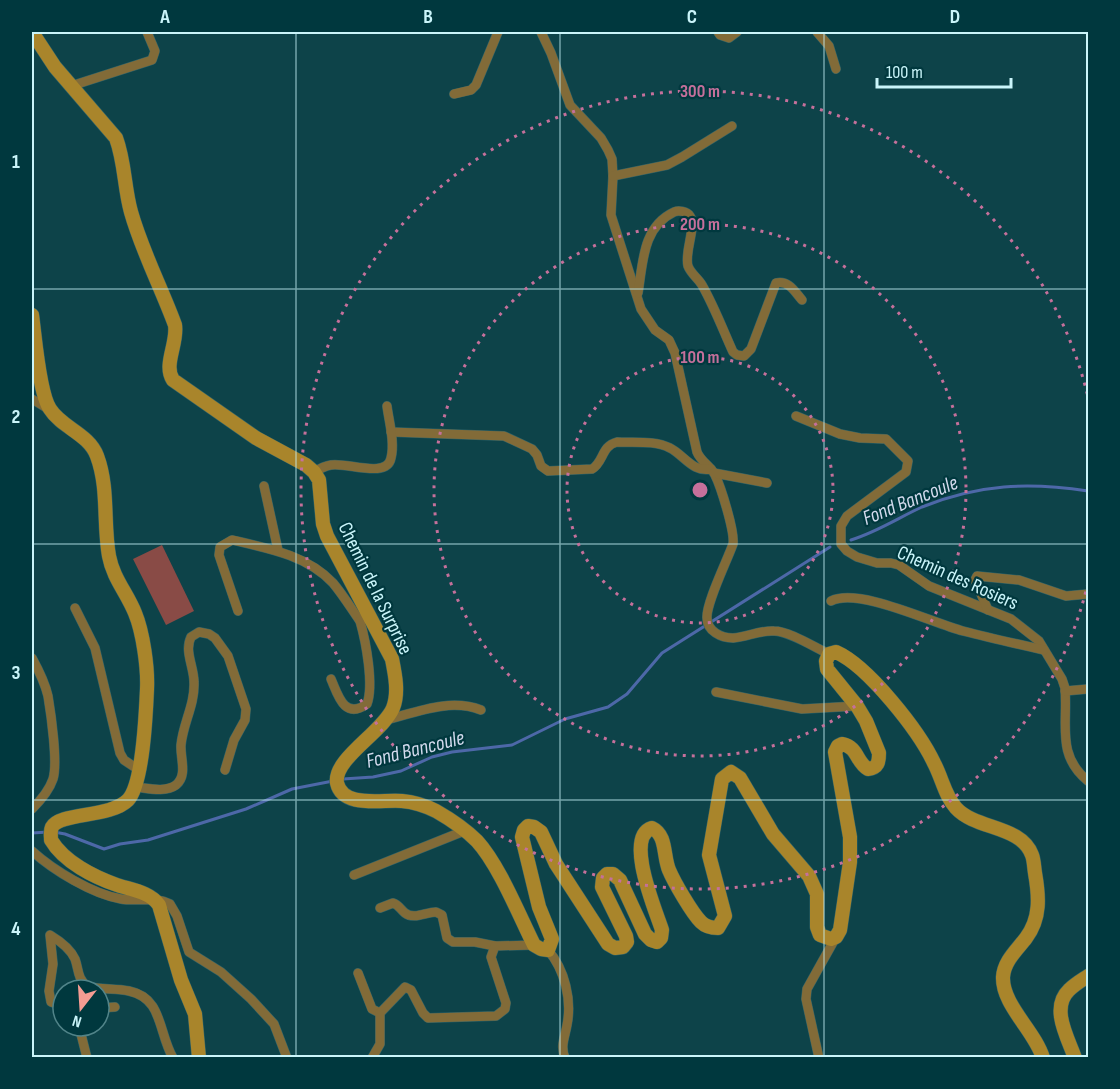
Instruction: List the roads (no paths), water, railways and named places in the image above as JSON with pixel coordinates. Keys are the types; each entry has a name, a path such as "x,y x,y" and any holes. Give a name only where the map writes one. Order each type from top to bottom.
{"main road":[{"path":"32,32 55,67 116,138 120,148 126,195 136,229 175,325 176,335 170,362 170,375 177,384 256,438 306,465 314,472"},
{"path":"32,315 43,390 51,410 84,437 97,454 105,496 108,554 113,573 135,613 141,635 147,689 139,770 135,787 128,800 103,813 58,821 52,834 61,854 89,873 155,899 162,912 181,980 192,1005 199,1058"},
{"name":"Chemin de la Surprise","path":"314,472 319,480 323,524 327,537 364,619 392,659 395,675 394,707 386,720 343,763 337,776 342,793 361,801 391,800 422,805 436,811 464,831 478,843 490,859 534,945"},
{"path":"534,945 548,950 552,939 539,907 522,837 528,826 534,826 541,832 555,864 570,888 608,944 615,948 623,947 627,942 602,888 603,878 607,874 613,874 620,880 645,934 657,942 661,938 662,930 645,879 640,853 644,835 652,828 657,830 662,838 664,855 674,880 701,922 711,928 718,928 725,916 711,865 710,846 722,779 730,772 740,778 773,834 809,876 817,894 817,927 820,934 826,939 836,937 840,930 850,862 850,837 835,752 838,746 848,745 853,748 860,762 868,769 878,764 879,753 857,706 827,669 826,661 829,654 836,652 845,656 898,708 934,763 946,792 956,808 970,819 1007,833 1023,842 1032,854 1039,906 1028,935 1005,967 1004,985 1006,995 1043,1058"},
{"path":"1075,1058 1062,1022 1061,1004 1068,990 1089,976"}],"street":[{"path":"71,86 152,60 155,51 147,32"},
{"path":"454,94 471,90 476,85 498,32"},
{"path":"541,32 570,105 601,138 612,159 611,214 637,297 648,322 669,340 673,347 697,452 701,460 713,471 734,537 706,616 711,629 717,634 732,638 772,630 829,654"},
{"path":"718,32 729,38 737,32"},
{"path":"817,32 829,45 836,69"},
{"path":"613,176 667,165 732,126"},
{"path":"637,297 648,236 670,214 681,211 689,214 692,224 687,257 688,266 701,284 733,352 737,355 744,356 751,349 776,283 789,285 802,300"},
{"path":"32,399 51,410"},
{"path":"314,472 333,464 384,468 391,457 391,432 387,406"},
{"name":"Chemin des Rosiers","path":"796,416 833,432 860,438 886,439 908,461 908,466 901,477 847,516 839,535 841,544 857,557 877,563 891,562 929,586 1018,623 1039,641 1062,679 1065,691 1067,752 1077,772 1089,781"},
{"path":"391,432 504,436 532,450 537,455 541,466 548,471 592,469 598,465 606,448 617,442 662,445 673,449 699,469 767,483"},
{"path":"264,486 278,550"},
{"path":"238,611 219,555 220,547 232,540 278,550 303,562 331,582 364,619 369,697 367,704 354,710 346,707 341,702 331,679"},
{"path":"988,610 975,580 977,576 1019,580 1066,596 1089,594"},
{"path":"831,601 846,597 867,600 962,631 1044,650"},
{"path":"75,608 96,648 120,753 124,760 139,770"},
{"path":"135,787 170,788 182,775 181,745 193,701 194,683 188,646 191,637 200,632 214,638 228,656 246,709 245,720 234,740 225,770"},
{"path":"32,658 48,694 55,767 52,780 44,795 32,809"},
{"path":"1065,691 1089,688"},
{"path":"716,692 802,709 857,706"},
{"path":"386,720 455,705 468,705 481,710"},
{"path":"354,875 464,831"},
{"path":"32,851 78,883 97,893 135,901 155,899 171,904 189,952 221,972 251,999 274,1024 287,1058"},
{"path":"380,908 393,903 412,916 436,912 442,915 447,938 453,942 475,942 495,946 534,945"},
{"path":"51,1002 49,992 53,964 50,935 67,947 74,956 79,978"},
{"path":"819,1058 806,999 807,989 836,937"},
{"path":"372,1058 380,1044 380,1013 407,987 428,1018 496,1016 505,1009 506,1003 491,957 495,946"},
{"path":"548,950 559,966 566,990 568,1021 558,1058"},
{"path":"358,973 372,1009 380,1013"},
{"path":"111,989 140,994 153,1003 173,1058"},
{"path":"111,1007 116,1007"},
{"path":"564,1037 565,1058"},
{"path":"82,1038 87,1058"}],"waterway":[{"name":"Fond Bancoule","path":"851,540 879,529 922,507 943,499 984,489 1045,486 1088,491"},
{"name":"Fond Bancoule","path":"343,779 373,777 401,771 432,757 452,752 512,745 565,719 608,707 627,694 662,653 830,547"},
{"name":"Fond Bancoule","path":"54,832 104,849 148,840 246,809 292,789 333,781"},
{"name":"Fond Bancoule","path":"32,833 48,832"}]}
